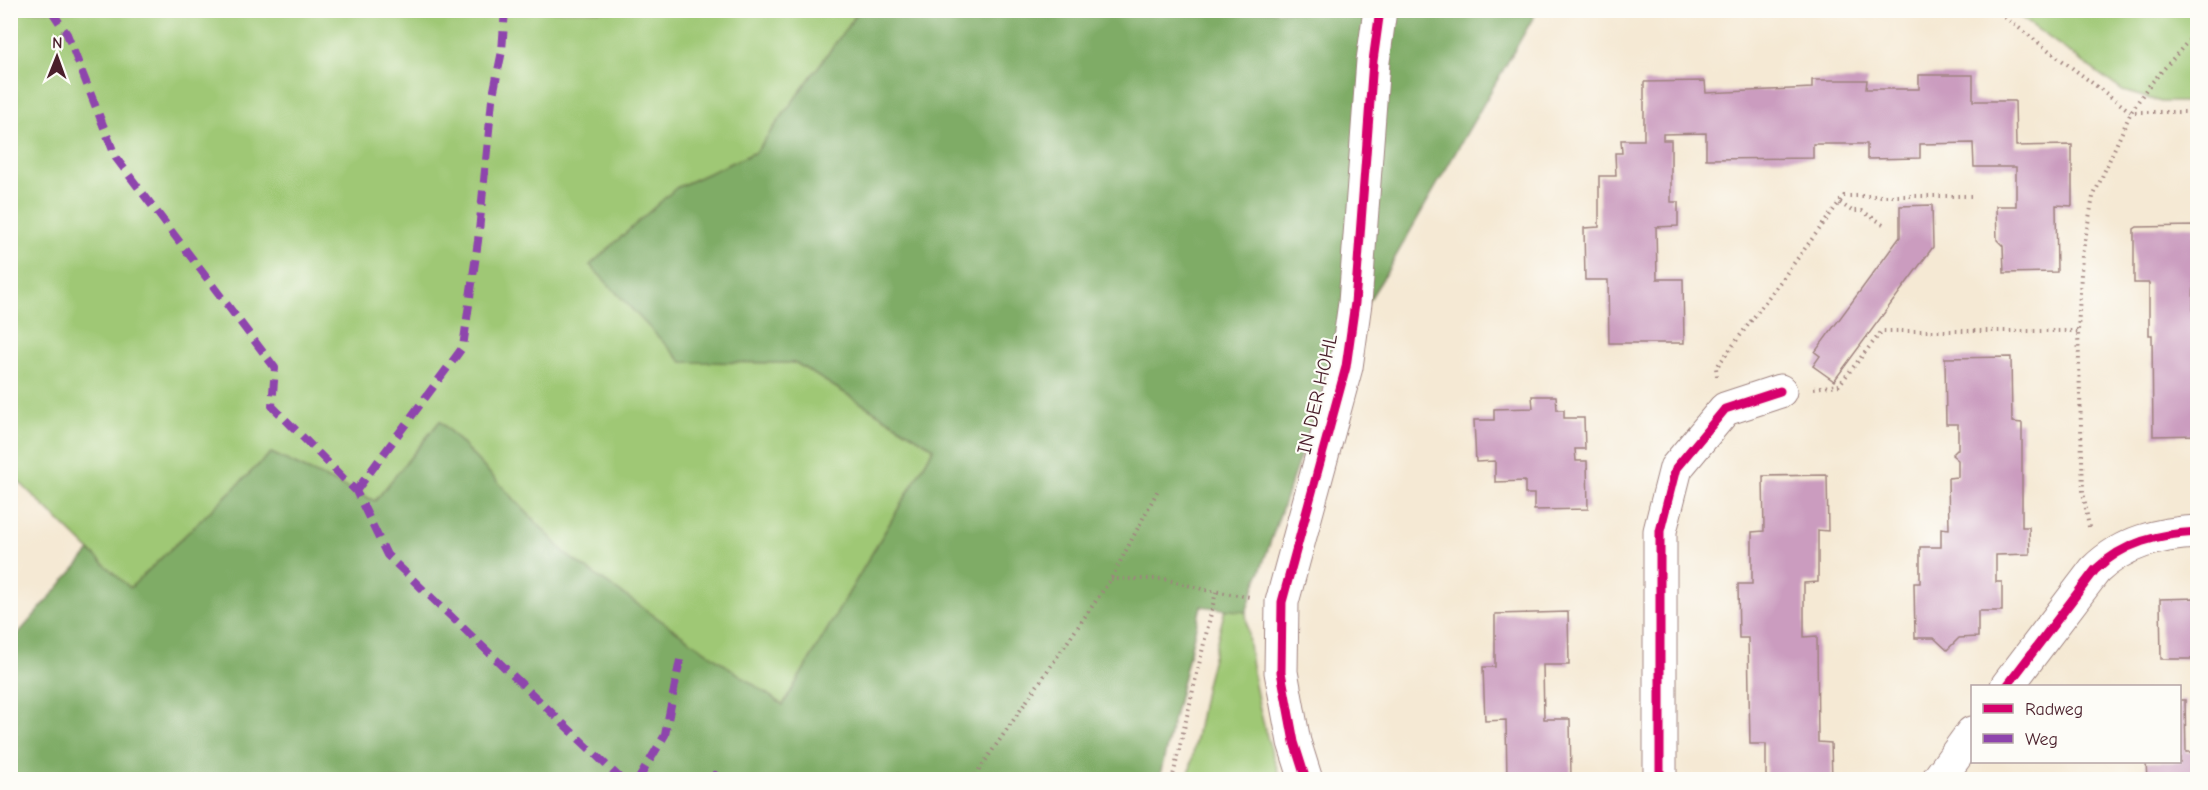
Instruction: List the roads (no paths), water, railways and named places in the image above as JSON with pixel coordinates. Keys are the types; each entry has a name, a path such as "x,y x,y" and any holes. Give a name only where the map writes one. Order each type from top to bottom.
{"street":[{"name":"IN DER HOHL","path":"1306,780 1294,742 1281,672 1282,602 1346,367 1355,303 1373,61 1380,10"},
{"path":"1660,780 1660,531 1676,468 1725,408 1780,391"},
{"path":"2009,685 2095,570 2109,556 2130,544 2175,533 2198,532"},
{"path":"1938,780 1971,734"}]}
